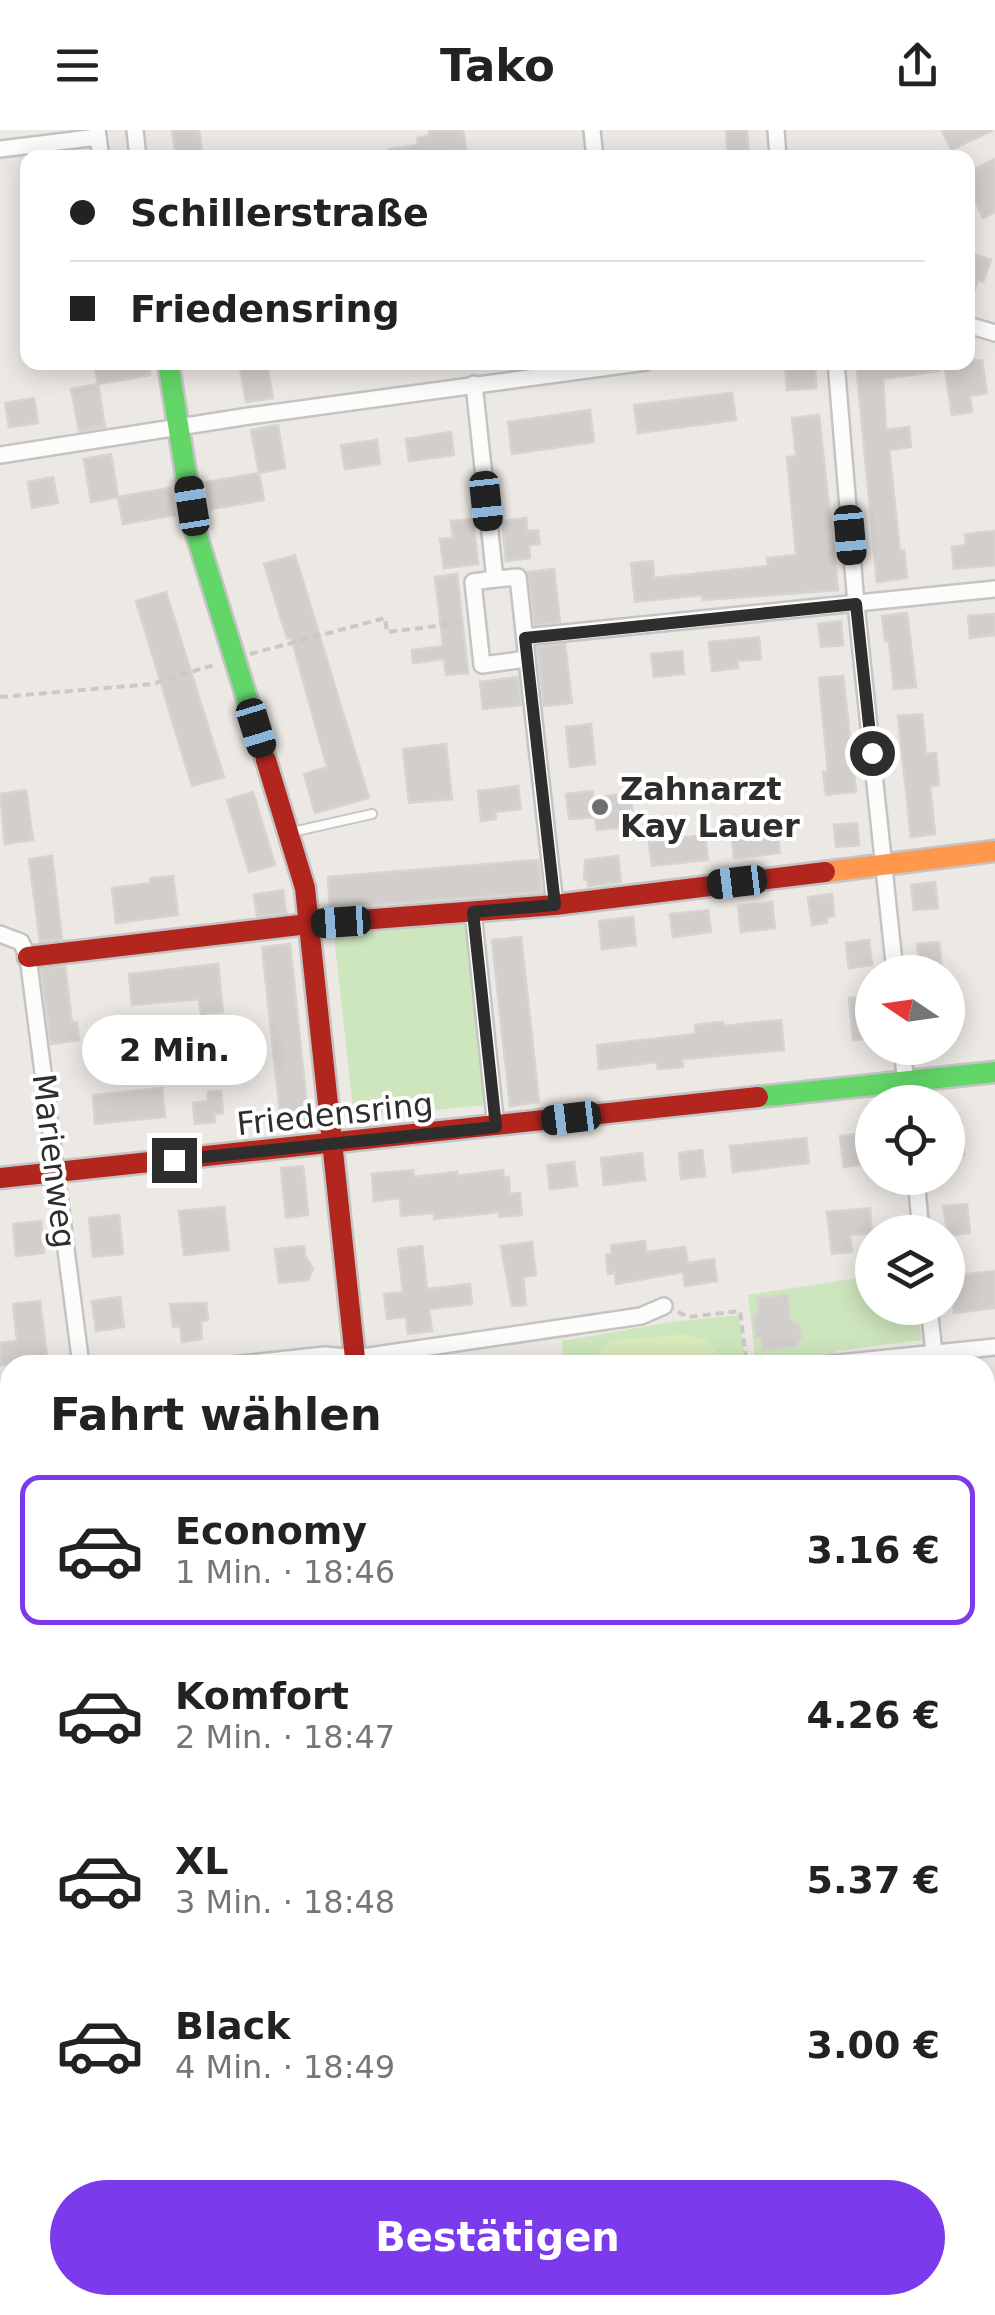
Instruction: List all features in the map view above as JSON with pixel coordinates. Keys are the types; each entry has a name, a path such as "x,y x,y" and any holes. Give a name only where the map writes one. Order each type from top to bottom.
{"street":[{"path":"0,149 98,134"},
{"path":"169,370 196,530 305,888 355,1355"},
{"path":"0,455 578,370"},
{"path":"837,370 892,955"},
{"path":"474,384 495,579"},
{"path":"527,659 482,664 473,582 518,577 555,905"},
{"path":"525,638 995,589"},
{"path":"0,934 21,942 28,956 308,924 555,905 995,850"},
{"path":"473,912 496,1127"},
{"name":"Marienweg","path":"28,956 79,1355"},
{"name":"Friedensring","path":"938,1085 995,1072"},
{"name":"Friedensring","path":"0,1178 496,1127 855,1096"},
{"path":"375,1355 640,1316 664,1306"},
{"path":"931,1325 934,1352"},
{"path":"908,1355 995,1347"}],"lane":[{"path":"288,833 372,814"}],"path":[{"path":"0,698 152,684 384,618 387,632 477,621"},
{"path":"664,1306 688,1317 740,1311 746,1355"}],"green space":[{"path":"464,922 485,1105 354,1118 334,936"},
{"path":"855,1279 855,1325 920,1325 921,1340 836,1351 832,1355 755,1355 748,1295"},
{"path":"739,1315 745,1355 719,1355 709,1342 613,1340 597,1355 563,1355 562,1341"},
{"path":"687,1334 709,1342 719,1355 597,1355 613,1340"}],"building":[{"path":"172,130 199,130 202,150 175,150"},
{"path":"429,130 463,130 466,149 388,150 418,145 417,138 429,136"},
{"path":"726,130 747,130 748,150 727,150"},
{"path":"942,130 993,130 951,150"},
{"path":"995,159 995,212 983,218 975,200 975,169"},
{"path":"975,254 991,260 983,282 978,280 975,289"},
{"path":"975,360 982,360 987,393 970,396 972,412 952,415 945,370 975,370"},
{"path":"95,370 149,370 150,375 98,384"},
{"path":"240,370 268,370 273,398 246,402"},
{"path":"786,370 815,370 816,388 787,390"},
{"path":"857,370 940,370 883,379 886,430 909,427 911,447 889,450 900,551 904,550 907,578 877,582"},
{"path":"98,384 105,427 79,431 71,389"},
{"path":"732,393 736,420 638,433 634,405"},
{"path":"34,398 38,423 9,427 5,403"},
{"path":"590,410 594,442 512,454 508,422"},
{"path":"819,415 838,590 703,600 702,595 635,602 631,563 653,561 654,578 768,566 767,558 796,555 787,457 796,456 792,418"},
{"path":"278,425 285,468 259,473 251,430"},
{"path":"451,432 454,455 409,461 406,439"},
{"path":"377,440 380,464 345,469 341,445"},
{"path":"111,454 118,497 91,502 84,459"},
{"path":"259,473 264,500 211,509 206,482"},
{"path":"53,477 58,503 32,508 28,482"},
{"path":"170,488 175,515 123,524 118,497"},
{"path":"526,518 527,531 538,530 540,544 529,545 530,558 506,561 502,521"},
{"path":"473,519 478,564 444,568 440,539 453,538 451,521"},
{"path":"995,531 995,565 954,569 952,547 966,545 965,534"},
{"path":"295,555 369,798 315,813 304,774 327,767 291,637 287,638 264,564"},
{"path":"554,569 560,622 535,625 528,572"},
{"path":"457,574 468,673 446,675 444,659 413,663 412,650 443,646 435,577"},
{"path":"166,592 224,777 192,786 136,601"},
{"path":"907,613 916,687 894,689 882,616"},
{"path":"995,614 995,635 970,638 968,616"},
{"path":"841,621 843,645 821,647 818,624"},
{"path":"759,637 761,659 737,661 738,668 712,671 709,642"},
{"path":"565,644 572,703 544,706 537,647"},
{"path":"682,651 684,674 654,677 651,654"},
{"path":"843,676 856,792 826,795 823,772 828,772 819,678"},
{"path":"518,677 521,705 483,709 480,682"},
{"path":"922,714 926,754 936,753 939,785 930,786 935,834 911,837 898,716"},
{"path":"591,724 595,764 570,767 566,727"},
{"path":"446,744 452,799 409,803 403,749"},
{"path":"518,786 521,809 495,812 496,819 481,821 478,791"},
{"path":"26,790 33,840 5,844 0,794"},
{"name":"Zahnarzt Kay Lauer","path":"593,791 593,798 630,793 634,826 597,830 595,817 569,819 566,794"},
{"path":"253,792 275,865 249,872 227,800"},
{"path":"857,823 859,845 836,847 834,825"},
{"path":"777,826 780,853 734,858 731,831"},
{"path":"705,835 708,860 652,866 649,842"},
{"path":"52,856 62,939 40,942 29,859"},
{"path":"618,856 621,882 588,886 588,879 584,880 585,860"},
{"path":"538,860 542,892 330,908 328,877"},
{"path":"173,876 178,915 116,923 112,888"},
{"path":"935,882 938,908 914,910 911,885"},
{"path":"283,890 286,913 257,916 254,895"},
{"path":"832,894 834,916 827,917 827,923 812,925 808,897"},
{"path":"772,902 775,928 741,932 738,906"},
{"path":"708,910 711,932 673,937 670,914"},
{"path":"633,917 636,945 602,949 599,921"},
{"path":"521,937 539,1102 510,1106 492,940"},
{"path":"869,940 871,955 855,955 855,967 849,968 846,943"},
{"path":"939,942 940,955 918,955 917,944"},
{"path":"290,944 309,1126 282,1130 262,947"},
{"path":"218,964 223,1012 201,1014 199,999 132,1005 129,974"},
{"path":"65,966 72,1023 77,1022 79,1040 51,1044 41,969"},
{"path":"855,997 855,1040 853,1040 849,998"},
{"path":"781,1020 784,1050 682,1059 683,1067 658,1069 657,1062 599,1069 597,1045 696,1034 695,1025"},
{"path":"162,1088 165,1117 95,1124 93,1095"},
{"path":"221,1091 223,1113 214,1114 215,1122 195,1124 193,1103 208,1101 208,1092"},
{"path":"855,1134 855,1165 844,1167 840,1136"},
{"path":"806,1138 809,1163 733,1172 730,1146"},
{"path":"702,1150 705,1176 681,1179 679,1153"},
{"path":"642,1153 645,1180 604,1185 601,1158"},
{"path":"574,1162 577,1186 550,1189 547,1165"},
{"path":"303,1166 308,1215 286,1218 281,1168"},
{"path":"413,1170 414,1177 503,1170 504,1178 509,1177 510,1194 520,1193 522,1215 499,1217 499,1212 434,1219 434,1213 401,1216 400,1198 374,1201 372,1174"},
{"path":"967,1204 970,1233 965,1234 965,1215 944,1215 943,1206"},
{"path":"224,1207 229,1250 184,1255 179,1211"},
{"path":"870,1208 871,1215 855,1215 855,1235 850,1235 852,1252 832,1254 827,1212"},
{"path":"119,1215 123,1254 93,1257 89,1218"},
{"path":"41,1221 44,1253 16,1256 13,1224"},
{"path":"645,1241 646,1252 685,1247 688,1263 714,1259 717,1281 685,1286 683,1272 616,1284 615,1273 608,1274 606,1255 612,1254 611,1245"},
{"path":"532,1242 536,1275 523,1277 526,1305 512,1306 501,1246"},
{"path":"304,1246 313,1269 308,1280 279,1283 275,1249"},
{"path":"422,1246 427,1289 470,1284 472,1304 429,1309 432,1331 408,1334 406,1317 387,1319 384,1294 403,1292 398,1249"},
{"path":"995,1271 995,1308 965,1312 965,1274"},
{"path":"788,1295 790,1319 800,1327 801,1339 797,1346 763,1350 761,1337 755,1338 753,1317 759,1311 757,1298"},
{"path":"120,1297 124,1327 96,1331 92,1301"},
{"path":"40,1301 47,1355 0,1355 0,1343 17,1341 13,1304"},
{"path":"206,1303 208,1320 201,1321 202,1339 182,1342 180,1326 173,1327 170,1304"}],"traffic: fast":[{"path":"169,370 195,530 266,760"},
{"path":"758,1097 995,1072"}],"traffic: slow":[{"path":"825,872 995,851"}],"traffic: jam":[{"path":"266,760 305,888 355,1355"},
{"path":"28,957 308,924 555,905 825,872"},
{"path":"0,1178 758,1097"}],"place":[{"name":"Zahnarzt Kay Lauer","path":"600,807"}],"route":[{"path":"174,1160 496,1127 473,912 555,905 525,638 856,604 872,753"}]}
